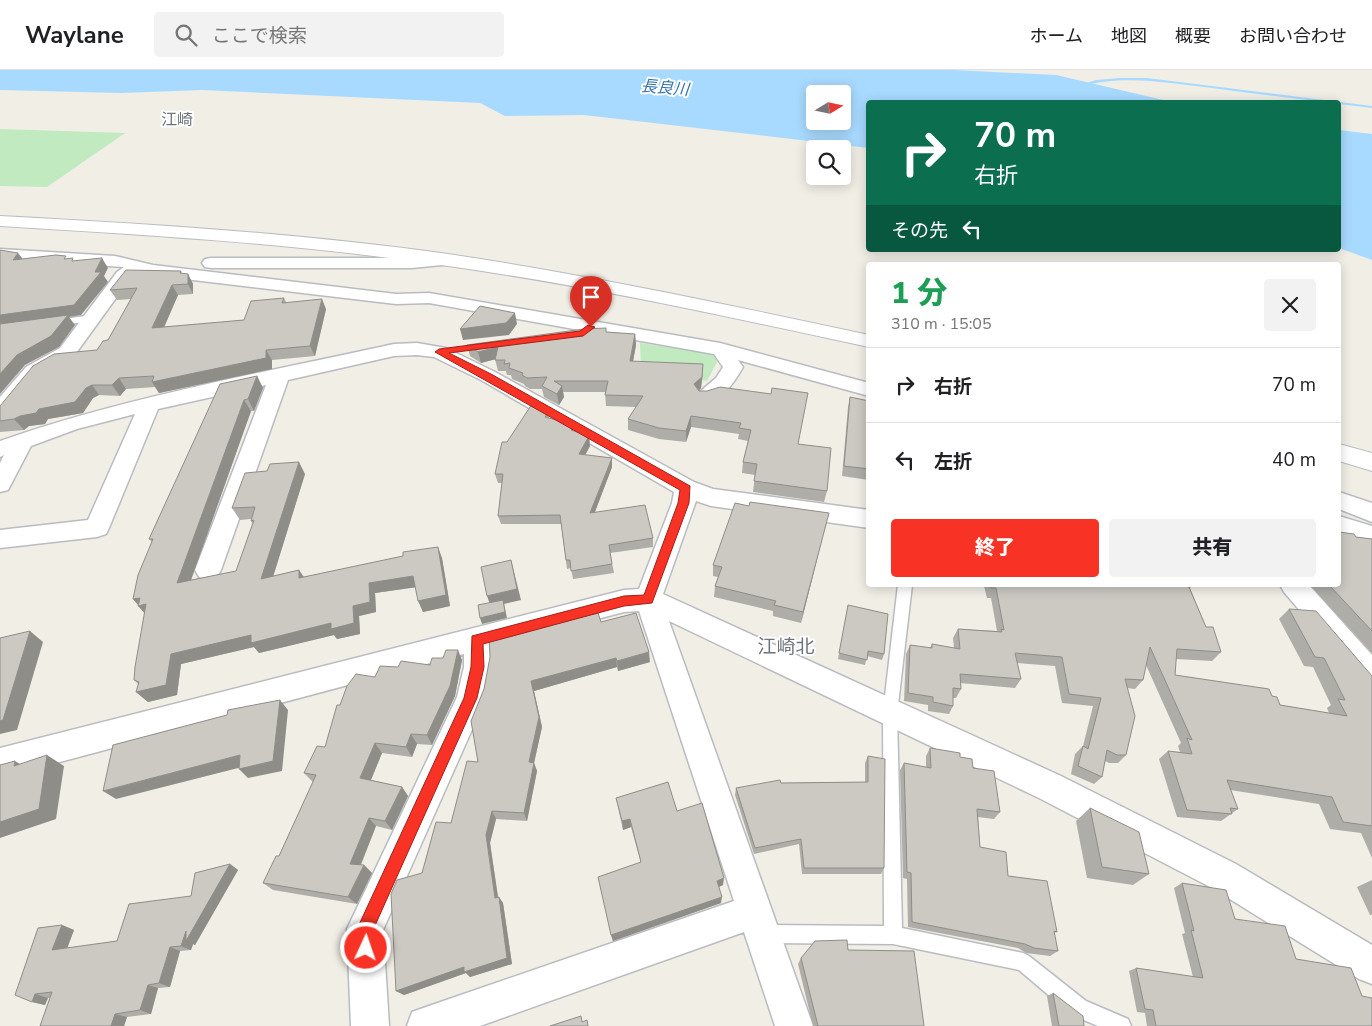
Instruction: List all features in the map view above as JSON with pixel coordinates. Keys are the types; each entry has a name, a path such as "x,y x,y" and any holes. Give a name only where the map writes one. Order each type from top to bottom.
{"street":[{"path":"0,221 123,228 291,242 446,260 561,278 866,340"},
{"path":"0,254 129,262 136,266 396,299 429,298 720,350 866,389"},
{"path":"0,411 33,371 67,352 123,276 136,266 151,263 412,263 446,260"},
{"path":"554,338 583,333 591,327"},
{"path":"819,330 866,345"},
{"path":"0,449 70,424 150,404 394,350 417,349 439,352 477,348"},
{"path":"706,395 724,382 733,367 720,350"},
{"path":"439,352 488,376 686,488 711,497 866,519"},
{"path":"208,570 280,376"},
{"path":"0,539 97,528 150,404"},
{"path":"0,484 24,439"},
{"path":"1341,453 1372,462"},
{"path":"686,488 684,503 648,599 794,1026"},
{"path":"1341,501 1372,513"},
{"path":"1341,526 1372,535"},
{"path":"1295,587 1372,675"},
{"path":"0,763 624,601 648,599 1050,787 1224,876 1372,966"},
{"path":"370,1026 365,929 470,698 478,667 477,640"},
{"path":"426,1026 759,923"}],"lane":[{"path":"45,324 93,318"},
{"path":"893,935 890,713 905,587"},
{"path":"759,923 893,935 1023,962 1079,1008 1121,1026"}],"green space":[{"path":"0,129 125,133 47,187 0,186"},
{"path":"640,343 716,354 717,362 707,381 641,366"}],"water":[{"name":"長良川","path":"0,70 954,70 1056,75 1163,100 866,100 866,148 851,146 851,140 806,141 584,115 505,116 480,103 202,90 121,93 0,90"},
{"path":"1341,130 1372,134 1372,260 1341,249"}],"building":[{"path":"0,250 18,253 13,260 56,255 66,256 64,259 73,258 72,261 102,258 95,272 101,272 74,305 0,315"},
{"path":"126,270 181,271 180,273 188,274 188,284 172,285 152,328 244,320 251,301 284,298 282,303 322,299 310,346 266,350 266,358 152,382 154,376 119,378 112,385 92,385 86,388 75,402 39,409 36,413 0,421 0,406 33,366 54,354 97,350 103,341 108,340 137,288 110,290"},
{"path":"480,306 515,313 506,323 460,329"},
{"path":"68,315 51,336 17,355 0,374 0,324"},
{"path":"606,328 606,332 635,334 630,361 703,364 702,377 694,384 699,391 720,387 771,394 772,388 808,393 798,444 831,448 827,491 754,481 757,464 743,462 751,430 739,428 741,423 691,416 686,431 659,428 628,419 643,396 605,395 608,381 554,381 562,386 557,394 542,386 547,377 527,378 522,375 523,373 509,368 510,363 504,364 505,360 495,360 498,347 478,352 467,345 584,329"},
{"path":"257,376 248,399 244,400 177,583 236,571 254,520 251,521 255,507 232,508 245,473 267,471 270,464 299,462 261,579 299,570 299,578 403,556 403,552 438,547 446,595 418,601 413,576 369,583 370,602 353,606 354,623 331,629 331,623 251,643 251,635 171,654 166,685 136,692 139,682 134,680 135,667 146,604 138,606 140,598 133,599 138,575 153,539 149,539 220,384"},
{"path":"850,397 866,400 866,469 844,466"},
{"path":"532,404 548,413 545,417 564,422 573,427 571,430 589,436 579,454 612,458 590,513 645,505 653,538 609,545 612,564 571,571 570,560 566,560 560,515 498,516 503,474 495,474 502,442 507,442"},
{"path":"750,502 829,513 803,612 774,605 776,601 715,586 722,567 713,565 735,503 749,506"},
{"path":"1341,532 1372,539 1372,631 1331,587 1341,587"},
{"path":"511,560 517,589 487,596 481,567"},
{"path":"1189,587 1206,627 1213,627 1221,652 1177,649 1175,675 1269,689 1272,696 1277,697 1280,705 1347,716 1338,699 1345,700 1324,658 1315,657 1289,609 1316,611 1372,676 1372,826 1343,822 1332,797 1227,780 1238,809 1230,808 1232,814 1187,810 1168,751 1192,754 1187,738 1192,740 1150,647 1143,680 1125,679 1135,716 1126,755 1117,755 1107,750 1102,777 1078,766 1083,746 1088,749 1101,698 1069,694 1062,657 1015,653 1021,679 960,674 961,689 953,688 953,706 933,702 933,697 908,693 910,645 932,648 932,644 960,649 958,629 1002,632 1001,629 1004,630 996,588 991,588"},
{"path":"503,600 505,612 480,618 478,605"},
{"path":"848,605 888,614 884,654 868,651 867,660 839,653"},
{"path":"598,613 601,622 636,613 649,652 617,661 616,658 531,681 539,717 529,762 534,763 524,813 492,811 486,835 495,898 499,897 507,958 464,972 464,967 396,991 391,894 397,880 422,873 436,822 451,823 467,761 478,762 471,721 484,689 490,657 489,638"},
{"path":"30,631 3,720 0,721 0,638"},
{"path":"446,650 458,650 450,686 427,735 411,734 406,747 375,743 360,778 402,787 385,821 369,818 350,864 364,865 348,897 263,883 276,856 279,856 316,775 304,773 317,746 325,747 337,705 340,705 347,686 356,674 375,677 380,666 398,667 401,661 430,665 432,658 443,658"},
{"path":"280,700 273,761 239,769 240,755 103,791 113,745 227,715 228,710"},
{"path":"930,748 960,753 960,757 972,759 973,768 994,771 1000,812 977,809 980,847 1006,852 1008,876 1047,881 1057,932 1054,931 1058,951 1034,948 1025,944 912,922 911,873 907,872 904,763 931,768"},
{"path":"47,755 39,809 0,822 0,765 15,761 14,766"},
{"path":"868,756 885,759 884,868 804,868 801,839 755,848 736,788 780,780 781,783 868,782"},
{"path":"668,782 677,811 702,803 724,878 717,881 722,897 611,935 598,877 641,862 630,819 622,821 616,798"},
{"path":"1090,808 1139,832 1149,874 1102,867"},
{"path":"230,864 186,941 186,931 181,946 170,947 159,983 148,985 140,1010 115,1014 111,1026 40,1026 52,992 35,994 32,1002 15,995 38,928 62,925 52,950 117,941 129,904 191,896 195,873"},
{"path":"1182,883 1226,890 1235,919 1285,926 1296,959 1351,968 1362,996 1372,998 1372,1026 1156,1026 1153,1010 1145,1009 1136,968 1203,978"},
{"path":"847,940 848,950 914,951 924,1026 818,1026 801,958 815,941"},
{"path":"1053,993 1083,1016 1084,1026 1059,1026"},
{"path":"581,1016 582,1022 587,1020 588,1026 550,1026"}],"waterway":[{"path":"1079,86 1104,80 1147,79 1316,100"},
{"path":"1341,103 1372,107"}],"district":[{"name":"江崎","path":"177,119"},
{"name":"江崎北","path":"786,646"}],"route":[{"path":"366,948 365,929 470,698 478,667 477,640 624,601 648,599 684,503 686,488 488,376 439,352 496,346 583,333 591,327"}]}
